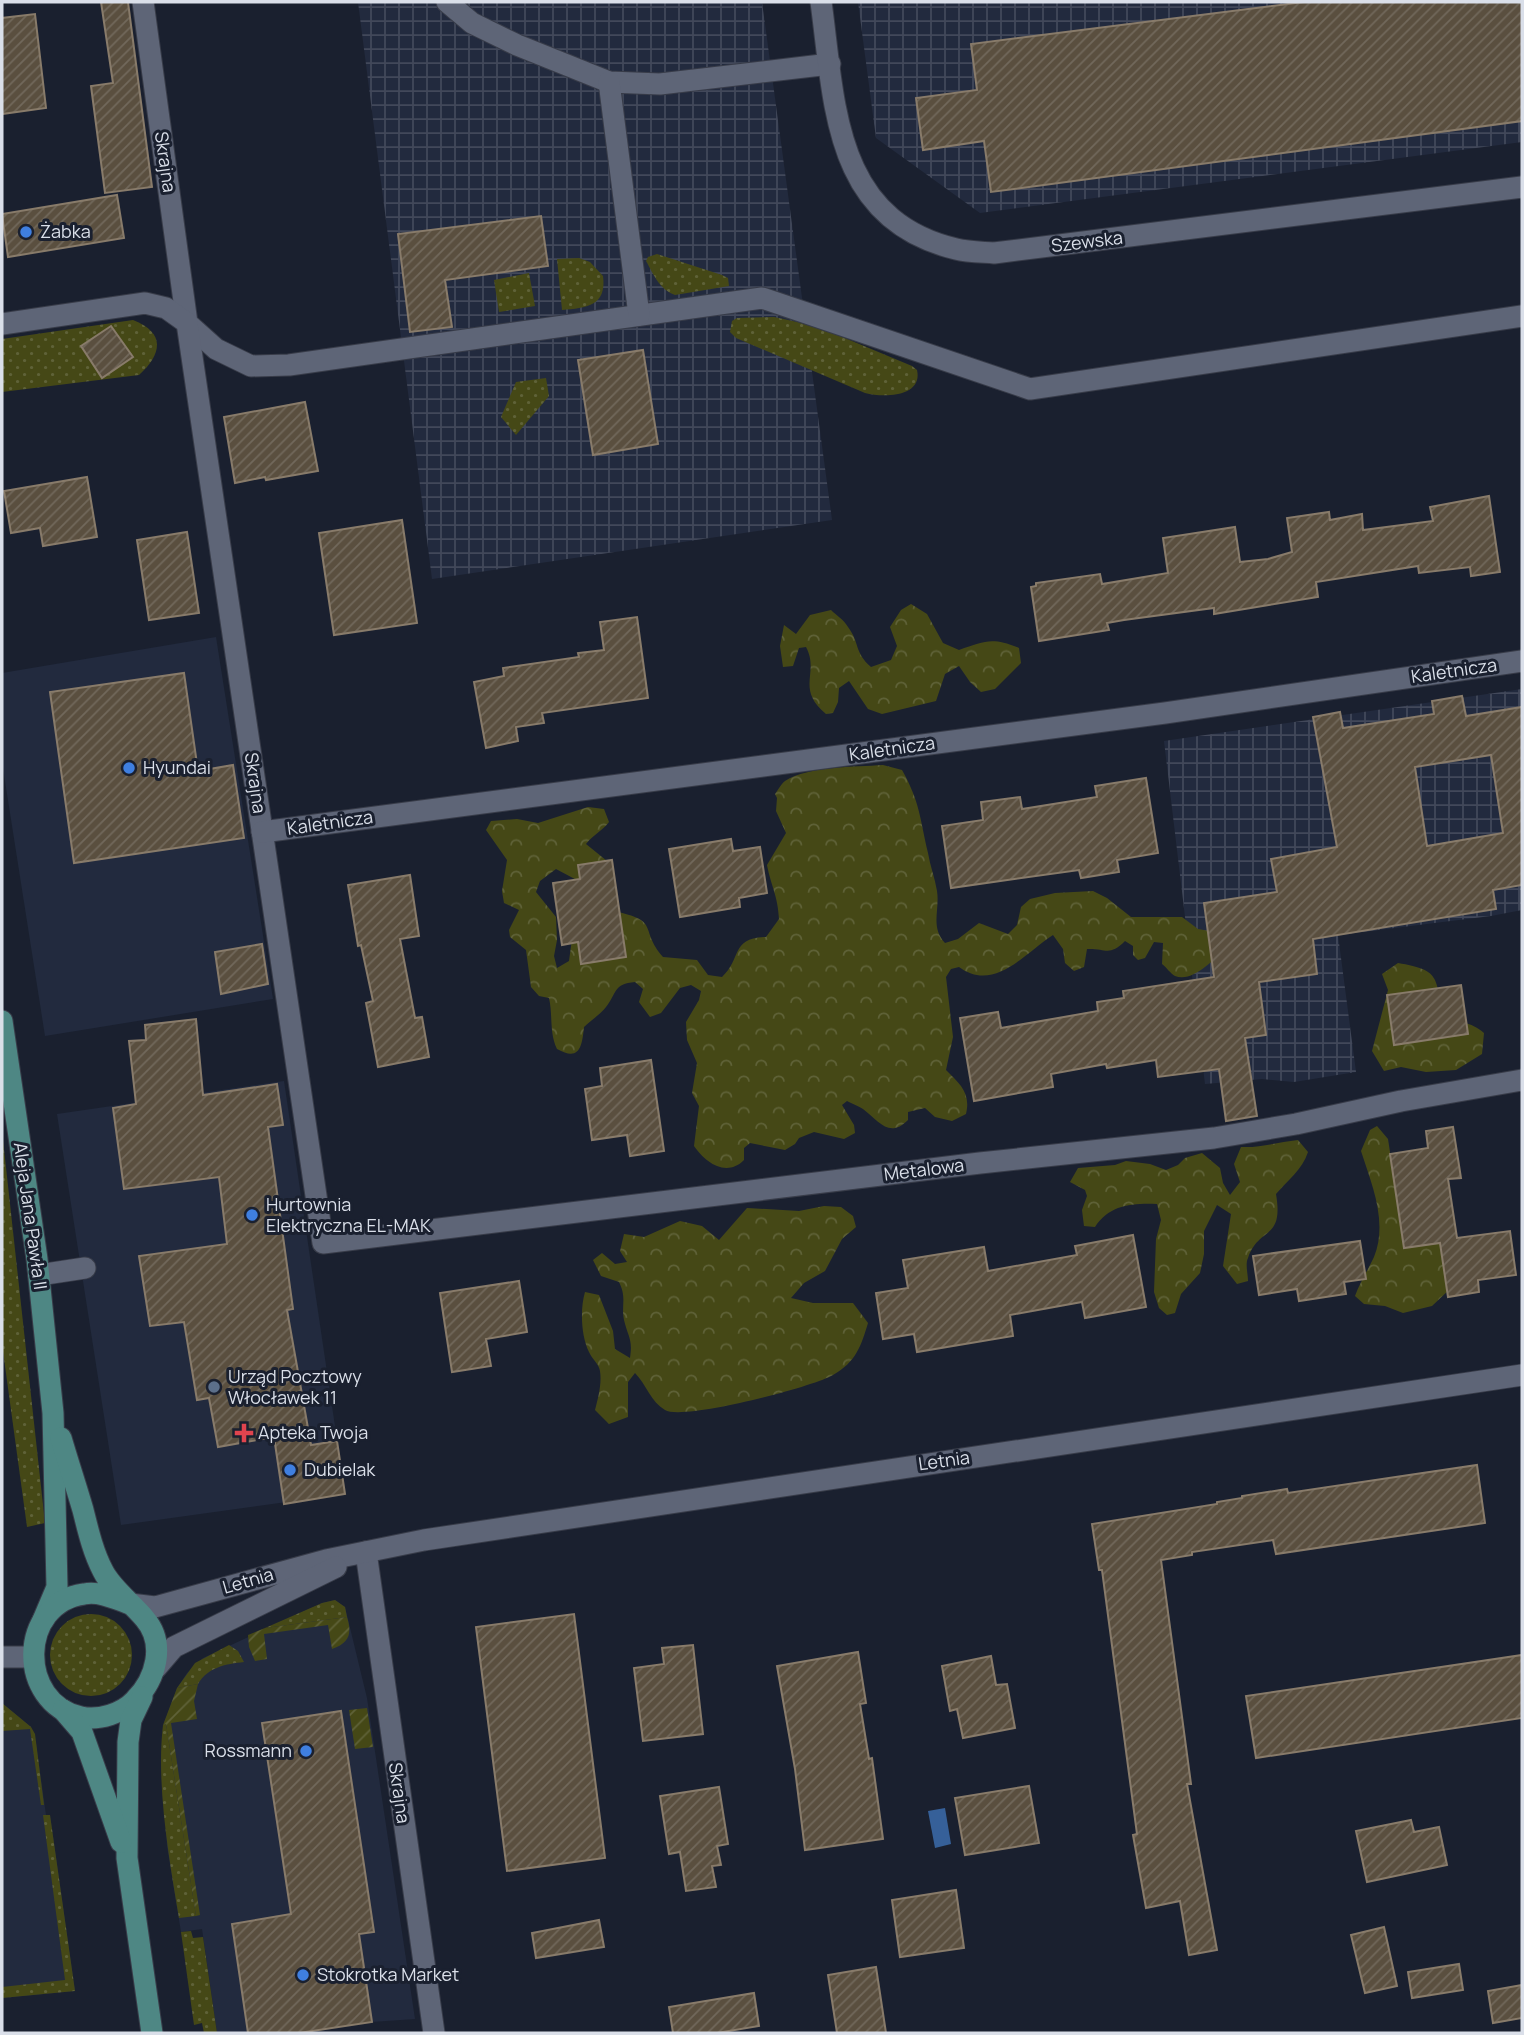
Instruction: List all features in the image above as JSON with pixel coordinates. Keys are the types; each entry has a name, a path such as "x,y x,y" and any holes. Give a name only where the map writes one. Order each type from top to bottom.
{"main road":[{"name":"Aleja Jana Pawła II","path":"2,1021 39,1275 53,1413 57,1587 43,1619"},
{"name":"Aleja Jana Pawła II","path":"53,1413 104,1573 130,1604"},
{"path":"127,1858 82,1732 42,1690 34,1666 33,1641 43,1619 62,1602 84,1594 107,1595 130,1604 147,1621 156,1644 156,1668 131,1720 127,1858 152,2033"},
{"path":"59,1706 81,1717 106,1716 128,1707 146,1690"}],"street":[{"name":"Skrajna","path":"143,2 187,323 323,1243"},
{"path":"447,2 472,23 517,45 609,82 660,84 830,64"},
{"name":"Szewska","path":"821,2 835,113 843,144 857,177 874,201 898,223 927,240 958,250 994,253 1033,249 1522,187"},
{"path":"609,82 639,315"},
{"path":"2,324 145,303 166,308 216,349 251,366 289,365 762,298 1030,389 1522,316"},
{"name":"Kaletnicza","path":"262,832 1165,713 1522,661"},
{"name":"Metalowa","path":"323,1243 980,1163 1214,1138 1522,1080"},
{"path":"39,1275 85,1268"},
{"name":"Letnia","path":"130,1604 155,1607 326,1560 424,1540 1522,1375"},
{"name":"Skrajna","path":"366,1552 434,2033"},
{"name":"Letnia","path":"156,1668 174,1647 366,1552"},
{"path":"2,1657 33,1657"}],"shaded area":[{"path":"358,2 762,2 832,520 432,579"},
{"path":"858,2 1522,2 1522,142 980,213 876,138"},
{"path":"216,637 273,999 45,1036 2,762 2,673"},
{"path":"1522,689 1522,910 1338,935 1356,1072 1294,1082 1262,1079 1205,1084 1164,741"},
{"path":"284,1081 345,1494 121,1525 57,1114"},
{"path":"335,1600 345,1607 367,1698 415,2019 372,2022 299,2033 217,2033 202,1929 181,1932 167,1846 163,1726 177,1688 187,1673 203,1658 322,1603"},
{"path":"2,1703 31,1727 36,1743 46,1815 50,1815 75,1991 2,1998"}],"green space":[{"path":"657,254 722,275 728,278 729,286 675,295 661,285 646,261 648,257"},
{"path":"579,258 590,262 603,276 602,294 593,304 562,310 557,259"},
{"path":"529,273 535,306 499,312 494,280"},
{"path":"774,317 816,326 912,366 917,370 914,386 900,394 865,393 736,338 730,332 732,321 737,318"},
{"path":"133,320 151,331 157,344 152,359 139,375 2,392 2,339"},
{"path":"546,378 549,396 516,435 501,417 516,382"},
{"path":"911,604 927,614 943,643 959,650 982,643 1002,642 1019,648 1021,663 995,689 981,692 959,666 945,674 936,701 882,714 868,709 849,681 839,688 838,702 833,713 826,714 812,696 810,656 806,647 799,648 793,666 783,667 780,646 784,625 796,634 810,615 831,610 846,624 859,652 871,667 891,660 897,646 890,627 901,610"},
{"path":"883,765 902,770 916,801 937,891 938,931 945,943 958,939 979,923 1008,934 1017,925 1021,907 1030,899 1055,893 1093,891 1107,898 1131,917 1182,917 1198,929 1221,933 1226,950 1196,973 1182,977 1173,975 1162,964 1163,943 1154,942 1145,958 1138,960 1133,955 1133,946 1125,941 1115,949 1107,951 1087,949 1084,967 1074,971 1065,963 1063,949 1053,935 1009,968 997,973 985,976 972,974 959,967 951,969 946,977 953,1037 946,1070 966,1095 966,1114 952,1121 935,1117 925,1108 908,1112 908,1120 890,1128 847,1101 842,1105 854,1125 855,1133 844,1139 814,1132 799,1138 785,1150 750,1143 744,1148 744,1160 737,1165 730,1168 716,1166 694,1146 699,1106 692,1093 697,1063 687,1040 686,1022 699,1000 701,991 691,985 680,988 661,1013 650,1017 639,1002 643,989 635,982 623,985 616,990 604,1010 584,1027 581,1046 575,1053 565,1053 557,1049 549,998 539,996 531,987 526,950 510,937 509,930 519,910 504,903 502,891 507,860 486,830 491,821 517,819 538,823 588,807 604,809 609,822 586,844 607,861 588,886 556,869 540,881 536,892 556,917 557,940 554,956 557,968 569,961 572,939 613,911 644,922 663,957 697,960 708,975 722,977 742,945 755,938 766,937 779,919 767,865 786,833 776,811 775,794 781,785 806,772"},
{"path":"1398,963 1422,969 1434,977 1442,1015 1474,1026 1484,1033 1482,1054 1456,1070 1426,1072 1401,1067 1384,1071 1372,1051 1388,990 1382,974"},
{"path":"1377,1126 1388,1139 1401,1224 1444,1237 1451,1288 1432,1306 1403,1313 1385,1306 1364,1304 1355,1296 1378,1244 1377,1204 1361,1151 1370,1130"},
{"path":"2,1131 45,1523 27,1527 2,1344"},
{"path":"1298,1140 1308,1152 1298,1170 1276,1194 1277,1219 1269,1232 1258,1241 1248,1258 1248,1281 1237,1284 1223,1266 1231,1214 1217,1205 1204,1231 1204,1254 1200,1273 1181,1294 1175,1313 1167,1315 1159,1308 1154,1292 1156,1239 1161,1220 1157,1204 1122,1207 1107,1214 1095,1227 1084,1226 1082,1210 1087,1196 1085,1190 1070,1182 1078,1168 1115,1165 1126,1161 1150,1164 1166,1170 1178,1165 1185,1158 1202,1153 1220,1168 1223,1183 1230,1195 1240,1182 1234,1164 1241,1147"},
{"path":"824,1206 841,1207 853,1216 856,1227 842,1239 825,1271 804,1283 791,1298 813,1303 853,1303 868,1323 860,1346 847,1365 821,1380 776,1394 721,1407 677,1412 660,1407 635,1373 628,1382 628,1417 609,1424 595,1410 600,1376 599,1368 584,1338 582,1314 585,1292 599,1295 613,1331 615,1349 630,1358 631,1346 619,1282 601,1276 593,1260 602,1253 615,1264 627,1262 620,1251 624,1234 644,1237 680,1221 702,1226 719,1240 747,1208 799,1211"},
{"path":"335,1600 345,1607 347,1617 265,1628 322,1603"},
{"path":"91,1614 107,1617 120,1626 129,1639 132,1655 129,1671 120,1684 107,1693 91,1696 75,1693 62,1684 53,1671 50,1655 53,1639 62,1626 75,1617"},
{"path":"347,1617 348,1637 343,1644 332,1649 328,1625 264,1634 267,1659 255,1661 249,1647 248,1635 265,1628"},
{"path":"229,1645 238,1651 244,1662 218,1667 198,1684 177,1688 195,1663"},
{"path":"198,1684 194,1701 197,1719 171,1723 200,1915 196,1916 166,1724 163,1725 177,1688"},
{"path":"2,1703 31,1727 35,1734 44,1805 41,1805 30,1729 2,1731"},
{"path":"367,1708 373,1747 355,1749 349,1710"},
{"path":"166,1724 196,1916 179,1918 162,1796 161,1748 163,1725"},
{"path":"43,1815 50,1815 75,1991 2,1998 2,1987 65,1980"},
{"path":"191,1931 193,1938 203,1937 217,2033 204,2033 202,2023 194,2025 181,1932"}],"water":[{"path":"945,1808 951,1844 935,1848 928,1811"}],"building":[{"path":"101,2 128,2 152,187 105,193 91,86 113,83"},
{"path":"1304,2 1522,2 1522,121 991,192 984,141 923,150 916,98 977,90 971,44"},
{"path":"35,14 46,108 2,114 2,18"},
{"path":"117,195 124,238 8,257 2,214"},
{"path":"541,216 548,266 445,280 452,327 410,332 398,234"},
{"path":"111,326 133,357 102,378 81,346"},
{"path":"643,350 658,444 593,455 578,360"},
{"path":"305,402 318,471 235,483 224,417"},
{"path":"87,477 97,537 43,546 40,528 11,533 4,491"},
{"path":"1489,496 1500,572 1471,576 1470,567 1419,573 1418,566 1316,582 1318,597 1214,614 1214,608 1124,620 1107,623 1109,630 1039,641 1031,587 1036,586 1036,583 1100,574 1102,584 1168,573 1163,538 1235,527 1240,562 1268,559 1292,552 1287,518 1329,512 1330,520 1362,514 1363,530 1433,521 1430,507"},
{"path":"402,520 417,623 334,635 319,533"},
{"path":"187,532 199,613 149,620 137,540"},
{"path":"637,617 648,698 542,713 544,723 516,727 518,741 486,748 474,682 504,676 503,668 579,657 578,653 604,650 600,622"},
{"name":"Hyundai","path":"184,673 198,771 233,765 244,838 74,863 50,692"},
{"path":"1462,696 1466,716 1522,707 1522,885 1493,890 1496,909 1313,939 1317,974 1259,982 1266,1035 1245,1038 1257,1116 1226,1121 1219,1069 1158,1077 1156,1060 1107,1068 1106,1064 1051,1074 1053,1087 974,1101 960,1018 998,1012 1001,1028 1098,1011 1097,1002 1124,998 1123,991 1214,977 1204,903 1277,892 1271,859 1337,847 1313,717 1340,712 1343,728 1434,714 1432,701","holes":["1491,755 1503,833 1427,846 1415,767"]},
{"path":"1146,778 1158,853 1117,860 1119,872 1081,878 1079,870 951,888 942,826 983,820 981,802 1020,797 1022,809 1097,797 1095,786"},
{"path":"731,839 733,851 760,847 767,893 739,898 740,907 680,917 669,849"},
{"path":"612,860 626,957 581,964 578,942 562,945 553,883 580,879 578,865"},
{"path":"410,875 419,936 400,939 415,1018 422,1017 429,1057 378,1067 366,1003 373,1001 361,945 358,946 348,885"},
{"path":"262,944 268,984 221,994 215,952"},
{"path":"1461,985 1468,1034 1394,1045 1387,995"},
{"path":"196,1019 203,1095 277,1084 283,1125 268,1127 293,1309 287,1310 311,1445 337,1441 345,1494 284,1504 274,1437 218,1447 209,1398 197,1400 184,1322 150,1326 139,1256 227,1244 219,1177 124,1189 113,1108 136,1104 129,1041 146,1040 145,1025"},
{"path":"651,1060 664,1151 630,1156 627,1135 592,1140 585,1089 602,1086 600,1068"},
{"path":"1453,1127 1461,1178 1448,1179 1457,1238 1510,1231 1516,1275 1478,1280 1479,1292 1448,1297 1440,1243 1404,1248 1390,1154 1428,1148 1426,1131"},
{"path":"1133,1235 1146,1307 1085,1318 1082,1302 1010,1315 1013,1336 917,1352 914,1334 883,1339 876,1293 908,1288 903,1260 984,1247 988,1271 1077,1255 1075,1246"},
{"path":"1360,1241 1366,1279 1344,1282 1346,1294 1299,1301 1297,1289 1259,1295 1253,1256"},
{"path":"519,1281 527,1332 486,1339 491,1366 452,1372 440,1293"},
{"path":"1477,1465 1485,1523 1276,1554 1273,1540 1192,1552 1192,1555 1161,1560 1191,1784 1187,1784 1217,1950 1189,1955 1180,1901 1146,1908 1133,1835 1137,1834 1102,1570 1099,1570 1092,1524 1217,1504 1242,1496 1287,1489 1288,1493"},
{"path":"574,1614 605,1858 507,1871 476,1627"},
{"path":"693,1645 703,1734 643,1741 634,1668 664,1664 662,1648"},
{"path":"858,1652 866,1703 860,1704 869,1759 872,1758 883,1839 805,1850 795,1769 777,1666"},
{"path":"1522,1655 1522,1718 1256,1758 1246,1696"},
{"path":"991,1656 996,1685 1007,1684 1015,1728 963,1738 957,1709 950,1711 942,1666"},
{"path":"341,1711 374,1932 359,1934 372,2022 299,2033 248,2033 232,1924 291,1914 262,1723"},
{"path":"1029,1786 1039,1843 965,1855 955,1798"},
{"path":"719,1787 728,1844 717,1846 721,1865 712,1866 716,1887 686,1891 680,1852 669,1854 660,1796"},
{"path":"1411,1820 1414,1832 1439,1827 1447,1865 1367,1882 1356,1831"},
{"path":"956,1890 964,1948 900,1957 892,1900"},
{"path":"599,1920 604,1947 536,1958 532,1933"},
{"path":"1384,1927 1397,1986 1365,1993 1351,1935"},
{"path":"1459,1964 1463,1990 1412,1998 1408,1972"},
{"path":"876,1967 886,2033 837,2033 828,1975"},
{"path":"1522,1985 1522,2018 1493,2023 1488,1991"},
{"path":"754,1993 759,2026 717,2033 673,2033 669,2007"}],"place":[{"name":"Żabka","path":"26,232"},
{"name":"Hyundai","path":"129,768"},
{"name":"Hurtownia Elektryczna EL-MAK","path":"252,1215"},
{"name":"Urząd Pocztowy Włocławek 11","path":"214,1387"},
{"name":"Apteka Twoja","path":"244,1433"},
{"name":"Dubielak","path":"290,1470"},
{"name":"Rossmann","path":"306,1751"},
{"name":"Stokrotka Market","path":"303,1975"}]}
